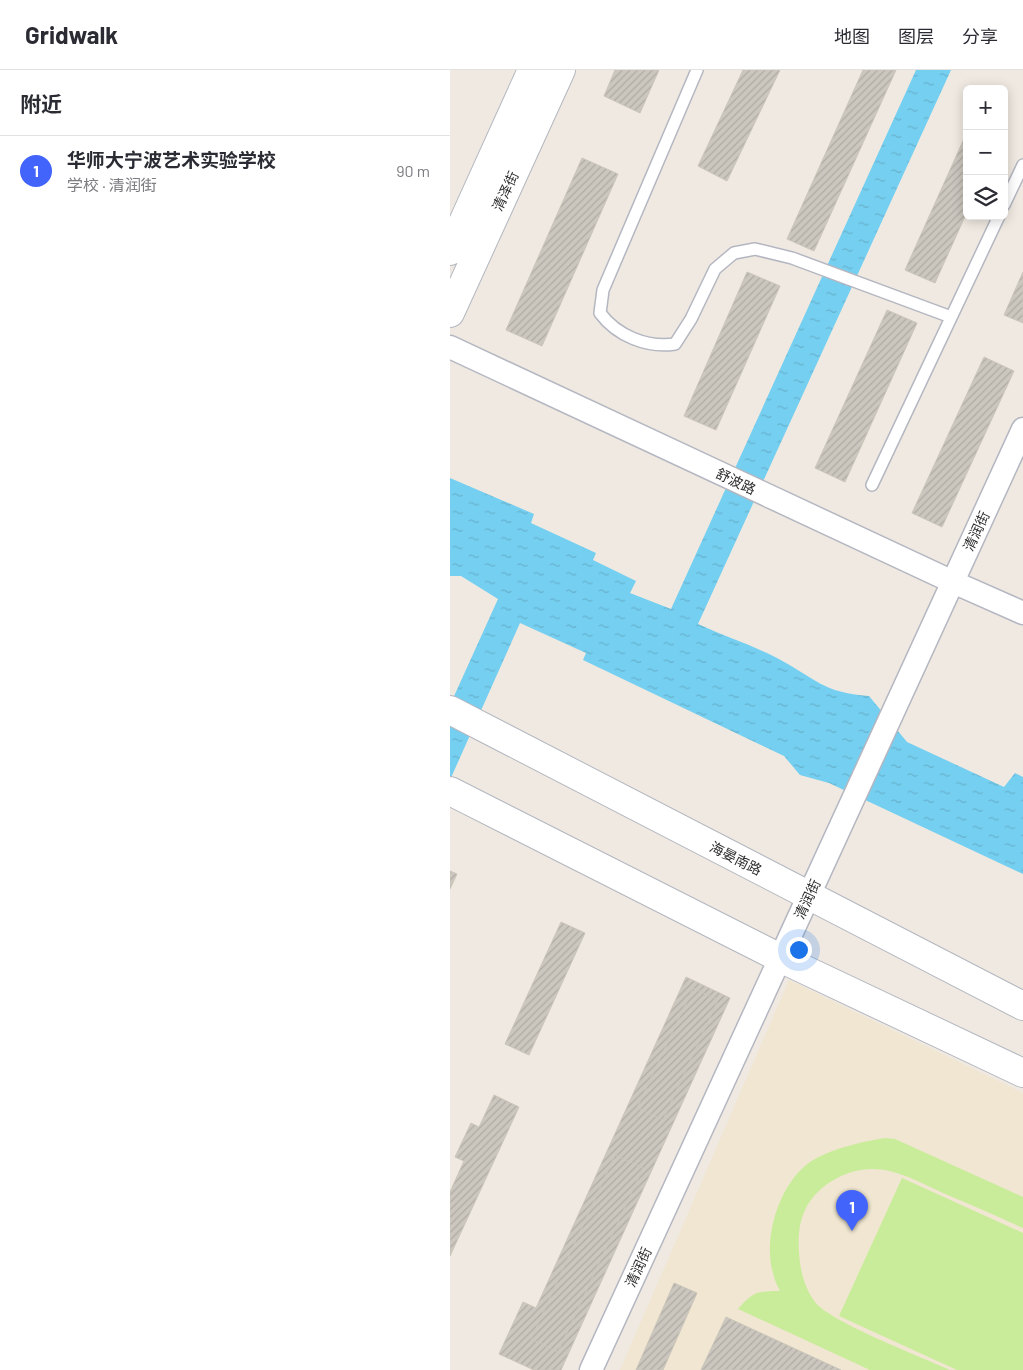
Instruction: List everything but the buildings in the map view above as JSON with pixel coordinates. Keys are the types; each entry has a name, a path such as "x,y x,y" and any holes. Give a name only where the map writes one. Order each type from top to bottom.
{"main road":[{"name":"清泽街","path":"450,251 532,70"},
{"name":"清泽街","path":"450,313 561,70"},
{"name":"海晏南路","path":"450,710 1023,1006"},
{"path":"450,791 780,958 1023,1073"}],"street":[{"name":"舒波路","path":"450,347 952,582 1023,613"},
{"name":"清润街","path":"591,1370 1023,428"}],"lane":[{"path":"697,70 603,290 600,313 608,324 635,340 659,346 675,344 691,319 715,269 734,252 755,249 792,258 951,317"},
{"path":"1008,197 1023,165"},
{"path":"872,485 997,220"}],"shaded area":[{"path":"789,980 1023,1093 1023,1370 620,1370"}],"green space":[{"path":"885,1138 895,1139 1023,1197 1023,1228 909,1177 891,1171 872,1169 852,1172 834,1180 818,1192 806,1208 800,1224 800,1259 805,1284 815,1302 838,1319 857,1329 950,1370 870,1370 738,1309 756,1294 766,1291 780,1291 774,1278 770,1260 770,1245 775,1215 780,1201 795,1176 805,1166 822,1155 854,1144"},
{"path":"902,1178 1023,1233 1023,1370 957,1370 839,1316"}],"water":[{"path":"916,70 951,70 698,624 767,653 830,688 841,692 869,696 907,742 1004,787 1015,773 1023,777 1023,874 829,783 800,775 784,756 583,660 586,653 520,623 450,780 450,705 498,599 461,576 450,576 450,478 534,514 531,523 596,553 593,560 636,581 630,593 671,609"}],"place":[{"name":"华师大宁波艺术实验学校","path":"852,1231"}]}
